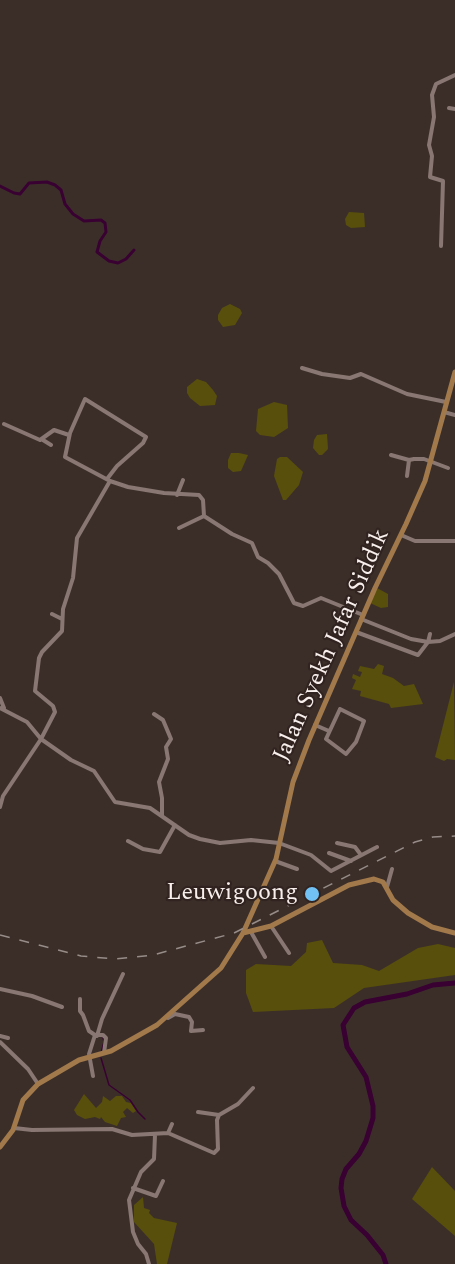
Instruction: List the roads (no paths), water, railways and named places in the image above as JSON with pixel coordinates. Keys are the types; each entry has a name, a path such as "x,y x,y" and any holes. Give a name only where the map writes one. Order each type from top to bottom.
{"main road":[{"name":"Jalan Syekh Jafar Siddik","path":"36,1081 89,1054 102,1055 157,1025 221,968 243,933 275,861 297,768 355,632 416,502 431,461 455,372"},
{"path":"243,933 271,926 356,882 377,879 387,887 393,900 408,913 432,927 455,933"},
{"path":"0,1147 14,1128 23,1100 36,1081"}],"street":[{"path":"441,246 443,181 429,177 432,156 429,145 434,117 432,95 436,84 455,75"},
{"path":"449,108 455,109"},
{"path":"303,368 322,374 350,378 361,374 406,393 446,402"},
{"path":"448,393 455,396"},
{"path":"0,807 3,796 41,739 55,712 52,706 35,691 38,662 42,651 62,631 63,609 71,589 77,538 108,480 123,460 146,440 145,436 85,399 69,435 65,458 108,480 140,489 201,496 204,516 237,537 252,543 258,557 279,574 294,603 303,606 321,598 399,635 428,642 440,641 455,634"},
{"path":"444,412 455,415"},
{"path":"4,424 51,445"},
{"path":"43,440 55,430 69,435"},
{"path":"391,455 409,460 420,458 448,468"},
{"path":"407,476 409,460"},
{"path":"177,495 183,480"},
{"path":"179,528 204,516"},
{"path":"401,535 415,541 455,540"},
{"path":"52,614 62,619"},
{"path":"355,632 417,654 421,653 430,634"},
{"path":"0,698 2,708 27,722 41,739 71,760 94,771 115,802 145,807 162,815 189,835 220,843 251,840 279,843 311,855 331,871 377,847"},
{"path":"340,709 364,720 356,742 347,754 327,740 329,731 340,709"},
{"path":"154,714 163,720 171,739 166,746 168,759 159,782 162,815"},
{"path":"315,725 329,731"},
{"path":"128,842 143,849 160,852 175,825"},
{"path":"336,843 355,848 361,855"},
{"path":"329,853 351,861"},
{"path":"275,861 297,869"},
{"path":"387,887 392,870"},
{"path":"271,926 289,953"},
{"path":"250,932 265,957"},
{"path":"93,1076 89,1054 123,974"},
{"path":"0,989 32,996 62,1007"},
{"path":"81,999 80,1011 88,1031 96,1037"},
{"path":"157,1025 175,1014 191,1019 191,1031 203,1030"},
{"path":"96,1037 102,1034 105,1036 102,1055"},
{"path":"0,1036 8,1038"},
{"path":"0,1042 36,1081"},
{"path":"198,1112 219,1115 238,1104 253,1088"},
{"path":"14,1128 32,1130 112,1129 132,1135 168,1133 214,1153 218,1149 217,1120 219,1115"},
{"path":"168,1133 172,1124"},
{"path":"149,1264 133,1232 129,1200 143,1169 154,1159 155,1135"},
{"path":"133,1188 156,1196 163,1181"}],"waterway":[{"path":"0,186 20,194 29,183 47,182 55,185 61,190 65,204 73,214 84,221 101,220 105,223 106,232 97,252 109,261 118,263 126,259 134,250"},
{"path":"386,1264 383,1255 351,1220 344,1206 342,1179 346,1169 359,1154 366,1141 373,1118 373,1106 366,1077 347,1047 343,1025 354,1008 365,1002 407,994 433,985 455,983"},
{"path":"101,1053 103,1037"},
{"path":"101,1058 109,1085 130,1100 145,1119"}],"railway":[{"path":"0,935 81,956 115,959 153,955 234,933 415,842 433,837 455,836"}],"place":[{"name":"Leuwigoong","path":"312,894"}]}
